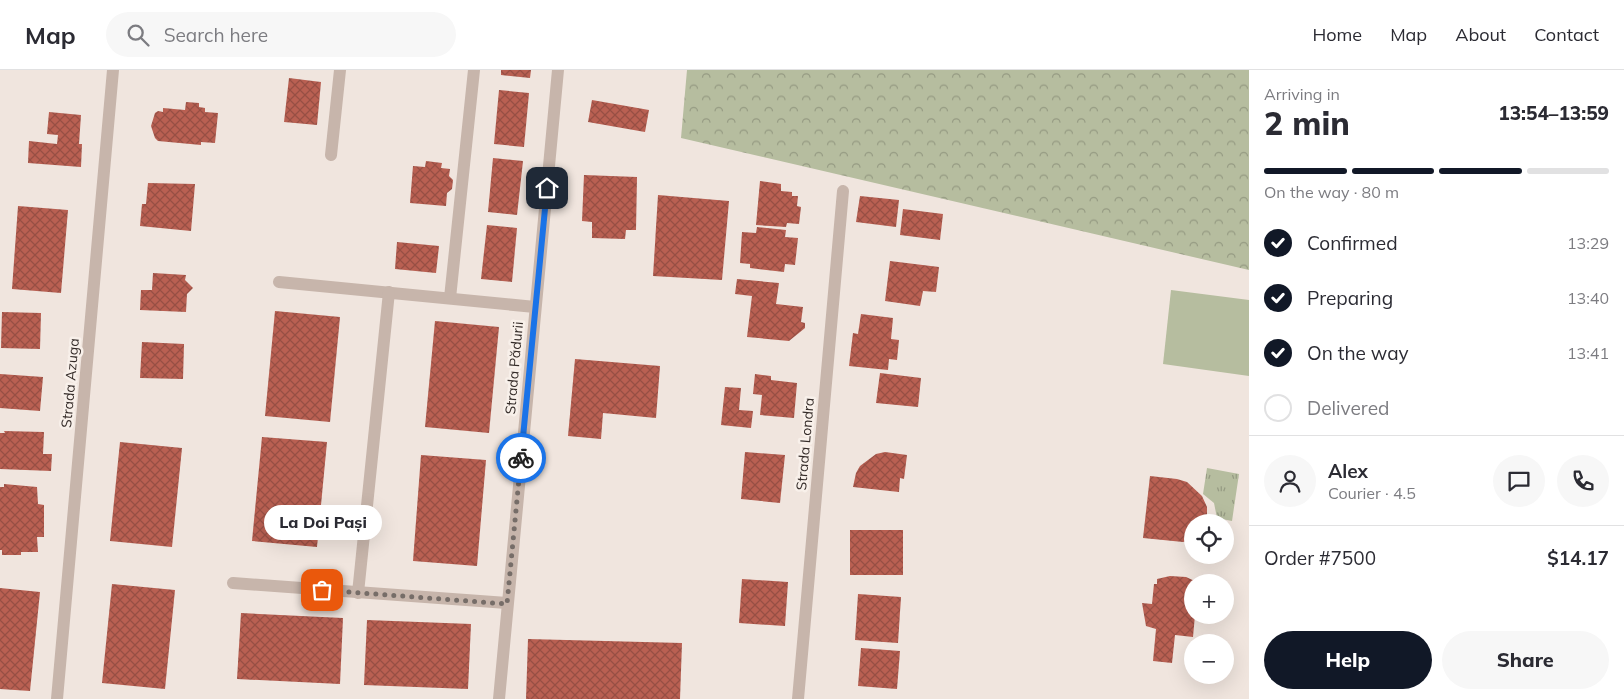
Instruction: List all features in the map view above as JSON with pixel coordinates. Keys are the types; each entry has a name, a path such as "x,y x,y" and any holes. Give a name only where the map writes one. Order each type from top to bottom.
{"street":[{"name":"Strada Azuga","path":"57,699 113,70"},
{"path":"331,155 340,70"},
{"path":"450,298 474,70"},
{"name":"Strada Pădurii","path":"499,699 558,70"},
{"name":"Strada Londra","path":"798,699 843,191"},
{"path":"278,282 535,307"},
{"path":"358,593 389,292"},
{"path":"233,583 507,604"}],"green space":[{"path":"687,70 1249,70 1249,270 681,138"},
{"path":"1171,290 1249,300 1249,376 1163,364"},
{"path":"1207,468 1239,474 1233,514 1216,514 1214,503 1203,494"}],"building":[{"path":"501,70 531,70 530,78 501,75"},
{"path":"289,78 321,82 317,125 284,122"},
{"path":"499,90 529,93 524,147 494,144"},
{"path":"592,100 649,110 645,132 588,122"},
{"path":"186,102 199,103 199,107 205,108 205,112 218,113 215,143 201,142 201,145 158,141 155,138 151,126 155,113 158,111 163,112 163,108 185,110"},
{"path":"49,112 81,115 79,144 82,144 81,167 28,163 29,141 57,144 58,135 47,134"},
{"path":"493,158 523,161 517,215 488,212"},
{"path":"426,161 442,163 441,168 450,169 449,176 453,180 452,189 447,193 446,206 410,203 413,166 425,167"},
{"path":"584,175 637,177 636,230 626,230 625,239 592,238 592,222 582,221"},
{"path":"760,181 781,184 781,191 792,192 792,196 798,196 797,206 801,207 799,224 787,223 786,227 756,225"},
{"path":"148,183 195,184 191,231 140,226 142,204 146,204"},
{"path":"658,195 729,201 722,280 653,276"},
{"path":"860,196 899,200 896,227 856,222"},
{"path":"18,206 68,210 61,293 12,289"},
{"path":"903,209 943,214 940,240 900,235"},
{"path":"487,225 517,228 512,282 481,279"},
{"path":"757,227 786,230 785,237 798,238 795,265 785,264 784,272 750,268 750,264 740,263 742,232 756,233"},
{"path":"397,242 439,246 436,273 395,269"},
{"path":"890,261 939,267 936,292 923,291 920,306 885,301"},
{"path":"153,273 186,275 185,280 193,288 187,294 186,312 140,310 141,290 152,290"},
{"path":"737,279 779,283 776,304 803,307 801,322 805,323 805,328 789,341 747,337 752,296 735,294"},
{"path":"275,311 340,317 330,422 265,416"},
{"path":"2,312 41,313 40,349 1,348"},
{"path":"861,314 893,318 891,339 899,340 897,360 889,359 888,370 849,366 853,333 858,334"},
{"path":"435,321 499,327 489,433 425,427"},
{"path":"142,342 184,344 183,379 140,378"},
{"path":"575,359 660,366 656,418 603,413 601,439 568,436"},
{"path":"880,373 921,378 918,407 876,403"},
{"path":"0,374 43,377 40,411 0,408"},
{"path":"755,374 771,376 771,380 797,383 794,418 760,415 762,395 753,394"},
{"path":"725,387 741,388 739,410 753,411 751,428 721,425"},
{"path":"4,431 44,432 43,454 52,454 51,471 0,469 0,433 5,433"},
{"path":"262,437 327,442 317,547 252,541"},
{"path":"120,442 182,448 172,547 110,541"},
{"path":"745,452 785,455 780,503 741,499"},
{"path":"885,452 907,455 904,479 900,478 899,492 853,487 856,473 860,466 876,454"},
{"path":"421,455 486,460 477,566 413,561"},
{"path":"1150,476 1187,482 1202,496 1207,507 1207,514 1184,514 1184,542 1143,538"},
{"path":"4,484 37,487 38,504 44,505 44,537 37,537 38,552 21,552 21,555 2,555 2,550 0,550 0,487 4,487"},
{"path":"850,530 903,530 903,575 850,575"},
{"path":"1170,576 1184,577 1184,624 1194,624 1193,634 1175,635 1172,663 1153,661 1156,629 1146,626 1142,603 1152,604 1154,584 1157,584 1157,579"},
{"path":"742,579 788,582 785,626 739,623"},
{"path":"112,584 175,590 165,689 102,683"},
{"path":"0,588 40,592 30,691 0,689"},
{"path":"858,594 901,597 898,643 855,640"},
{"path":"241,613 343,618 340,684 237,679"},
{"path":"367,620 471,624 468,689 364,685"},
{"path":"528,639 682,643 680,699 526,699"},
{"path":"861,648 900,651 897,689 858,686"}],"way so far":[{"path":"322,590 507,604 521,458"}],"place":[{"name":"La Doi Pași","path":"322,590"}],"route":[{"path":"521,458 547,188"}]}
